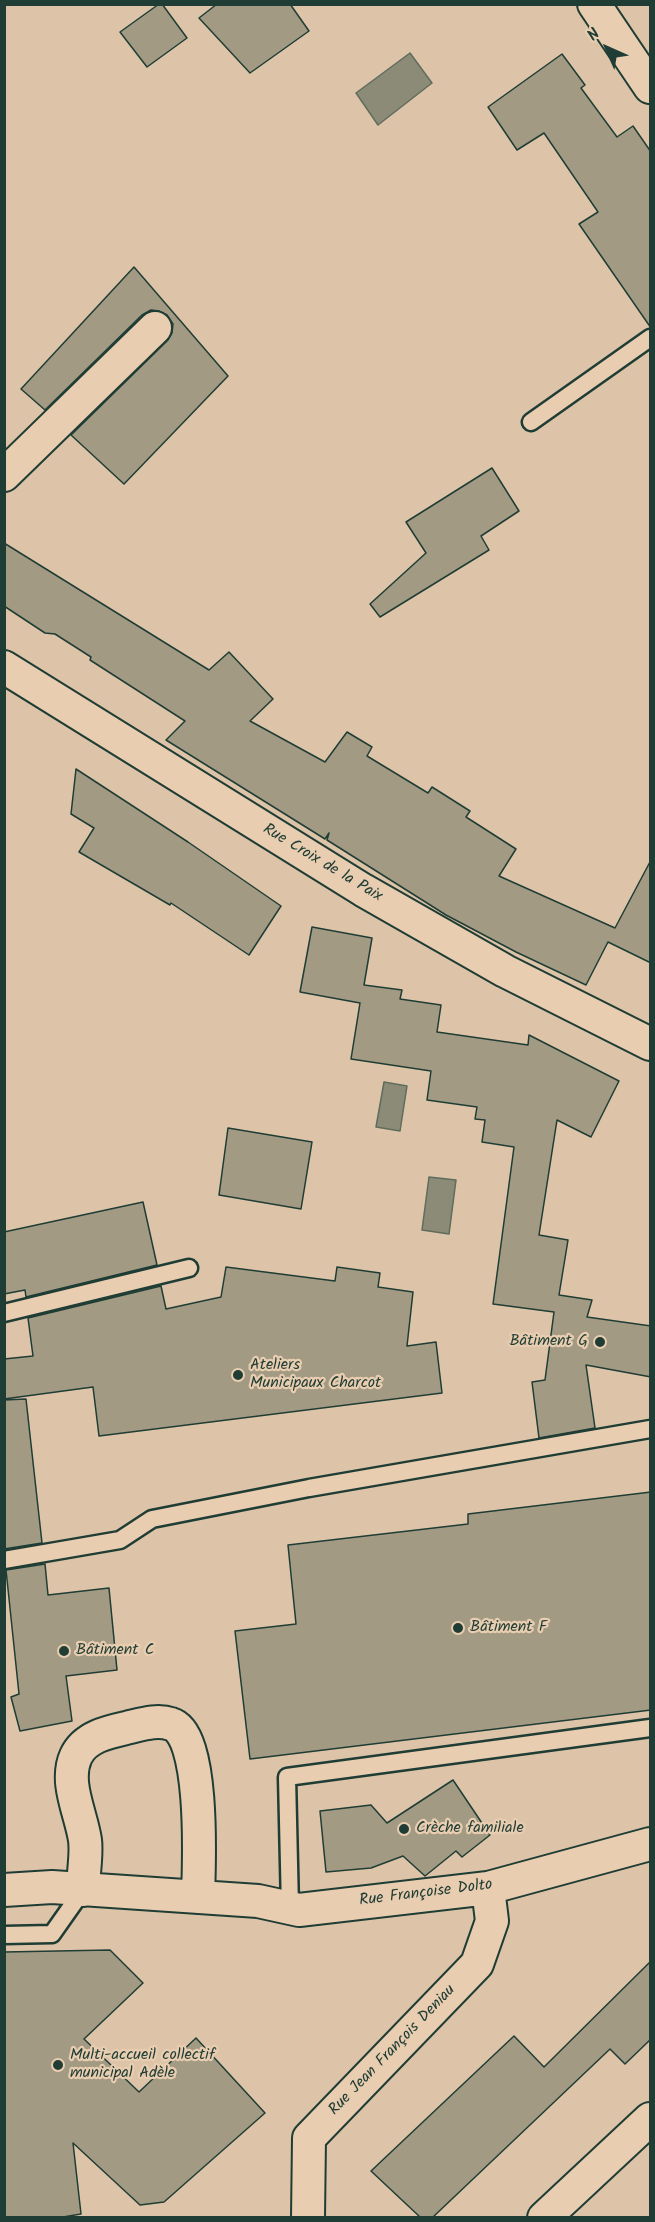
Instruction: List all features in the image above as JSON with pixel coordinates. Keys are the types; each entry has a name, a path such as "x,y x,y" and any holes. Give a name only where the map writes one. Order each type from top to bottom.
{"street":[{"path":"594,4 649,83"},
{"path":"4,475 155,328"},
{"name":"Rue Croix de la Paix","path":"4,667 363,890 505,971 651,1044"},
{"path":"82,1890 85,1842 71,1775 77,1754 93,1737 153,1721 172,1724 186,1737 194,1768 200,1842 198,1897"},
{"name":"Rue Françoise Dolto","path":"4,1890 52,1887 258,1901 299,1910 488,1888 651,1844"},
{"name":"Rue Jean François Deniau","path":"308,2217 309,2138 477,1964 492,1921 488,1888"},
{"path":"544,2217 651,2119"}],"lane":[{"path":"531,422 651,338"},
{"path":"4,1313 189,1268"},
{"path":"4,1560 120,1540 152,1519 297,1490 651,1430"},
{"path":"290,1908 287,1777 651,1728"},
{"path":"4,1935 52,1934 82,1890"}],"shaded area":[{"path":"410,53 432,83 378,125 356,93"},
{"path":"384,1082 407,1086 400,1131 376,1127"},
{"path":"429,1177 456,1180 449,1234 422,1230"}],"building":[{"path":"162,4 187,38 147,67 120,32"},
{"path":"217,4 290,4 309,31 250,73 199,18"},
{"path":"562,54 585,85 581,88 617,137 633,126 651,152 651,328 579,224 598,212 544,133 517,150 488,107"},
{"path":"134,267 228,376 124,484 71,435 168,340 173,324 167,315 151,310 142,315 45,410 21,389"},
{"path":"492,468 519,511 481,536 489,550 380,617 370,604 426,553 406,522"},
{"path":"4,543 209,670 229,652 273,699 250,721 325,762 347,732 372,747 367,756 428,793 432,787 470,811 466,817 516,849 499,876 615,928 651,860 651,963 608,942 586,985 446,915 327,840 329,833 325,839 166,740 185,721 90,660 91,657 55,634 45,633 4,606"},
{"path":"76,769 281,906 249,955 171,903 170,905 79,852 94,828 71,814"},
{"path":"312,927 372,938 364,985 402,990 400,999 441,1005 437,1032 528,1045 529,1035 619,1081 591,1137 557,1120 539,1235 568,1240 559,1295 592,1300 587,1317 651,1326 651,1377 586,1365 595,1428 539,1438 532,1382 545,1380 554,1312 493,1304 514,1147 482,1142 485,1120 475,1119 477,1107 427,1100 431,1071 351,1059 360,1003 300,992"},
{"path":"228,1128 312,1142 301,1209 219,1195"},
{"path":"143,1202 157,1265 26,1297 25,1290 4,1294 4,1232"},
{"name":"Ateliers Municipaux Charcot","path":"226,1267 335,1281 337,1267 380,1273 378,1287 413,1292 407,1346 436,1342 442,1393 99,1436 93,1387 4,1399 4,1359 33,1356 28,1318 161,1286 166,1309 221,1297"},
{"path":"26,1399 42,1543 4,1549 4,1400"},
{"name":"Bâtiment F","path":"651,1492 651,1710 250,1759 235,1631 296,1624 288,1545 468,1524 468,1514"},
{"name":"Bâtiment C","path":"45,1564 48,1595 109,1588 117,1670 66,1676 72,1721 20,1731 11,1697 19,1694 6,1570"},
{"name":"Crèche familiale","path":"453,1780 490,1835 462,1857 456,1851 425,1876 403,1856 371,1868 326,1872 320,1811 371,1805 387,1823"},
{"name":"Multi-accueil collectif municipal Adèle","path":"110,1950 143,1983 84,2039 139,2092 196,2038 265,2113 164,2202 140,2205 73,2143 81,2214 63,2217 4,2217 4,1952"},
{"path":"651,1961 651,2039 625,2064 610,2049 433,2217 420,2217 371,2171 514,2036 544,2067"}],"place":[{"name":"Bâtiment G","path":"600,1342"},
{"name":"Ateliers Municipaux Charcot","path":"238,1375"},
{"name":"Bâtiment F","path":"458,1628"},
{"name":"Bâtiment C","path":"64,1651"},
{"name":"Crèche familiale","path":"404,1829"},
{"name":"Multi-accueil collectif municipal Adèle","path":"58,2065"}]}
